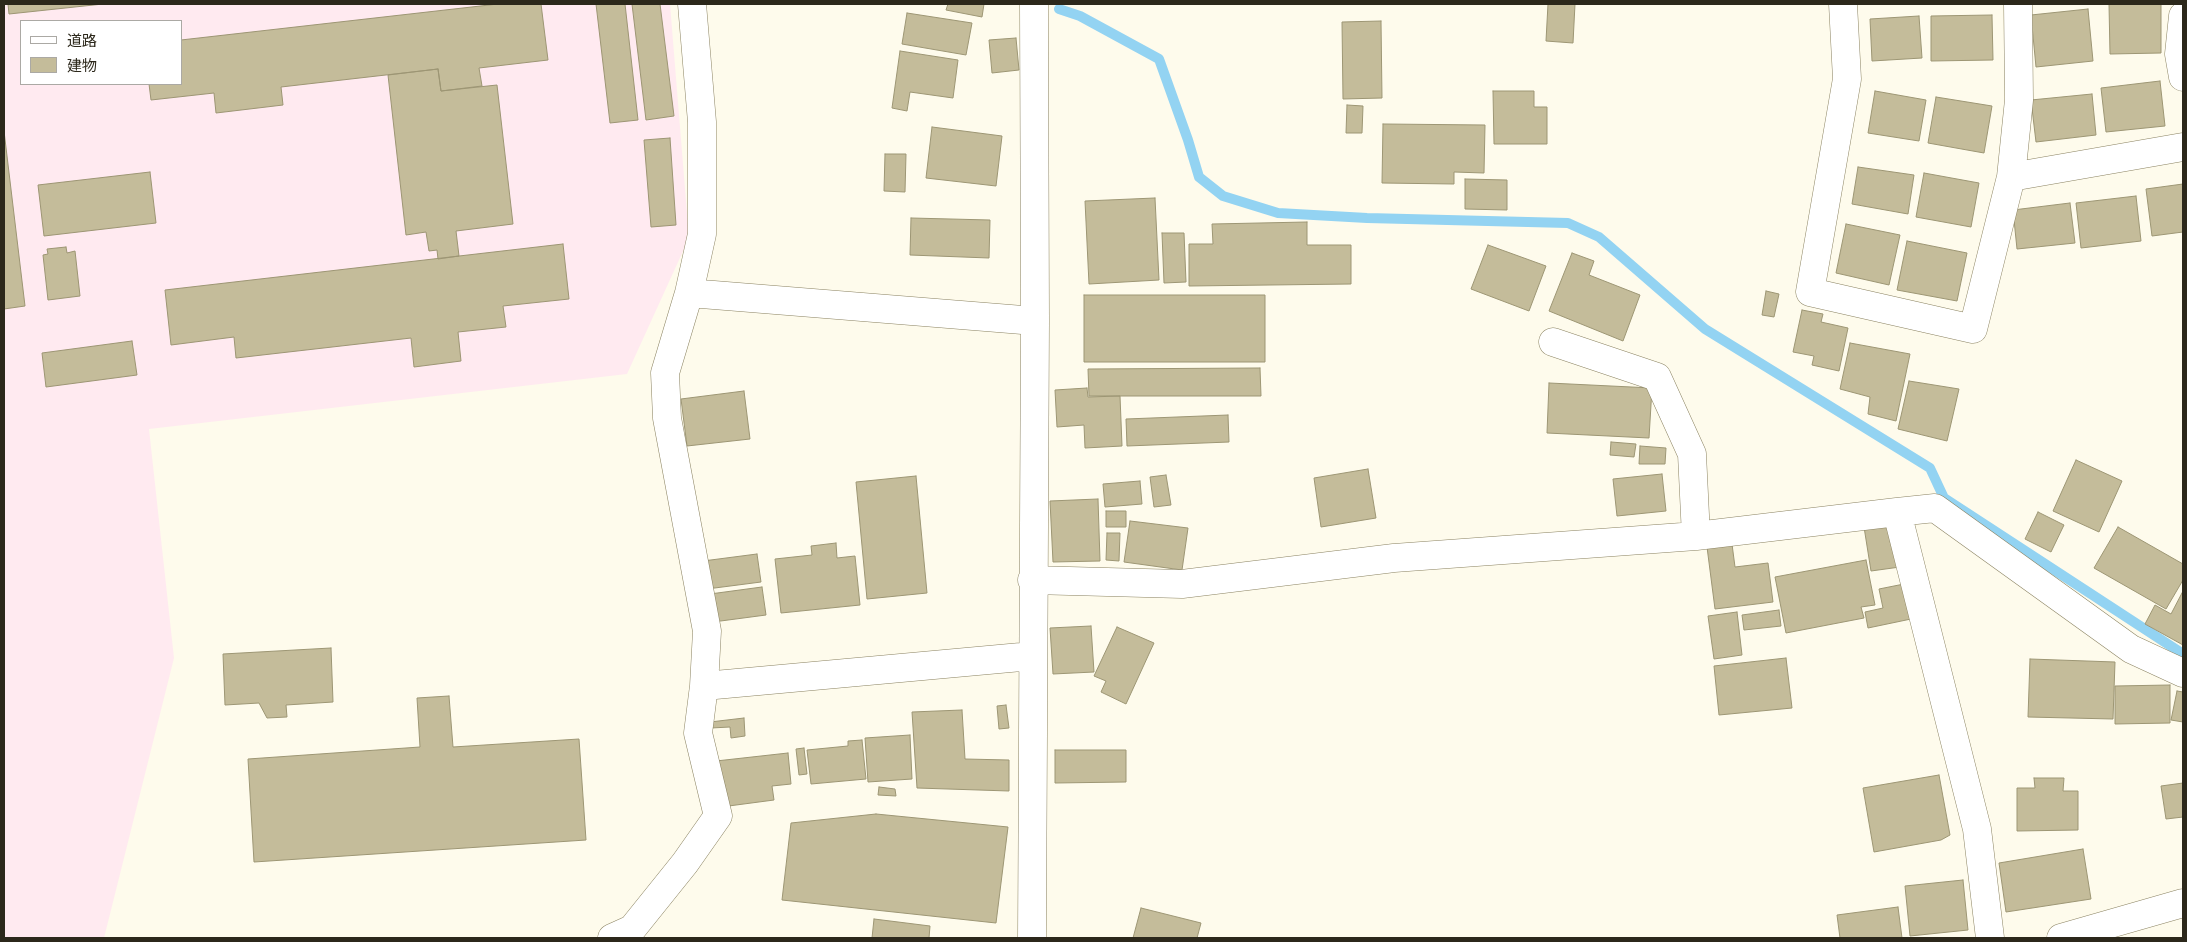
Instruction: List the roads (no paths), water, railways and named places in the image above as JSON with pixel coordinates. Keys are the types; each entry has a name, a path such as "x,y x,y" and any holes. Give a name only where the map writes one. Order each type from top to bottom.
{"street":[{"path":"612,938 632,929 685,863 718,816 698,733 704,686 706,631 667,418 665,373 689,293 702,234 702,122 692,4"},
{"path":"1032,938 1032,580 1035,321 1034,4"},
{"path":"1843,4 1847,79 1810,292 1973,329 2011,177 2019,100 2018,4"},
{"path":"2183,16 2179,54 2183,77"},
{"path":"2011,177 2183,147"},
{"path":"689,293 1035,321"},
{"path":"1553,342 1657,377 1692,454 1696,536"},
{"path":"1032,580 1182,584 1394,558 1696,536 1935,508 2131,649 2183,673"},
{"path":"1897,512 1978,829 1990,938"},
{"path":"704,686 1032,656"},
{"path":"2061,938 2183,903"}],"waterway":[{"path":"1059,9 1080,16 1159,59 1199,177 1223,196 1278,213 1367,218 1568,223 1599,237 1705,329 1930,468 1944,498 2183,654"}]}
